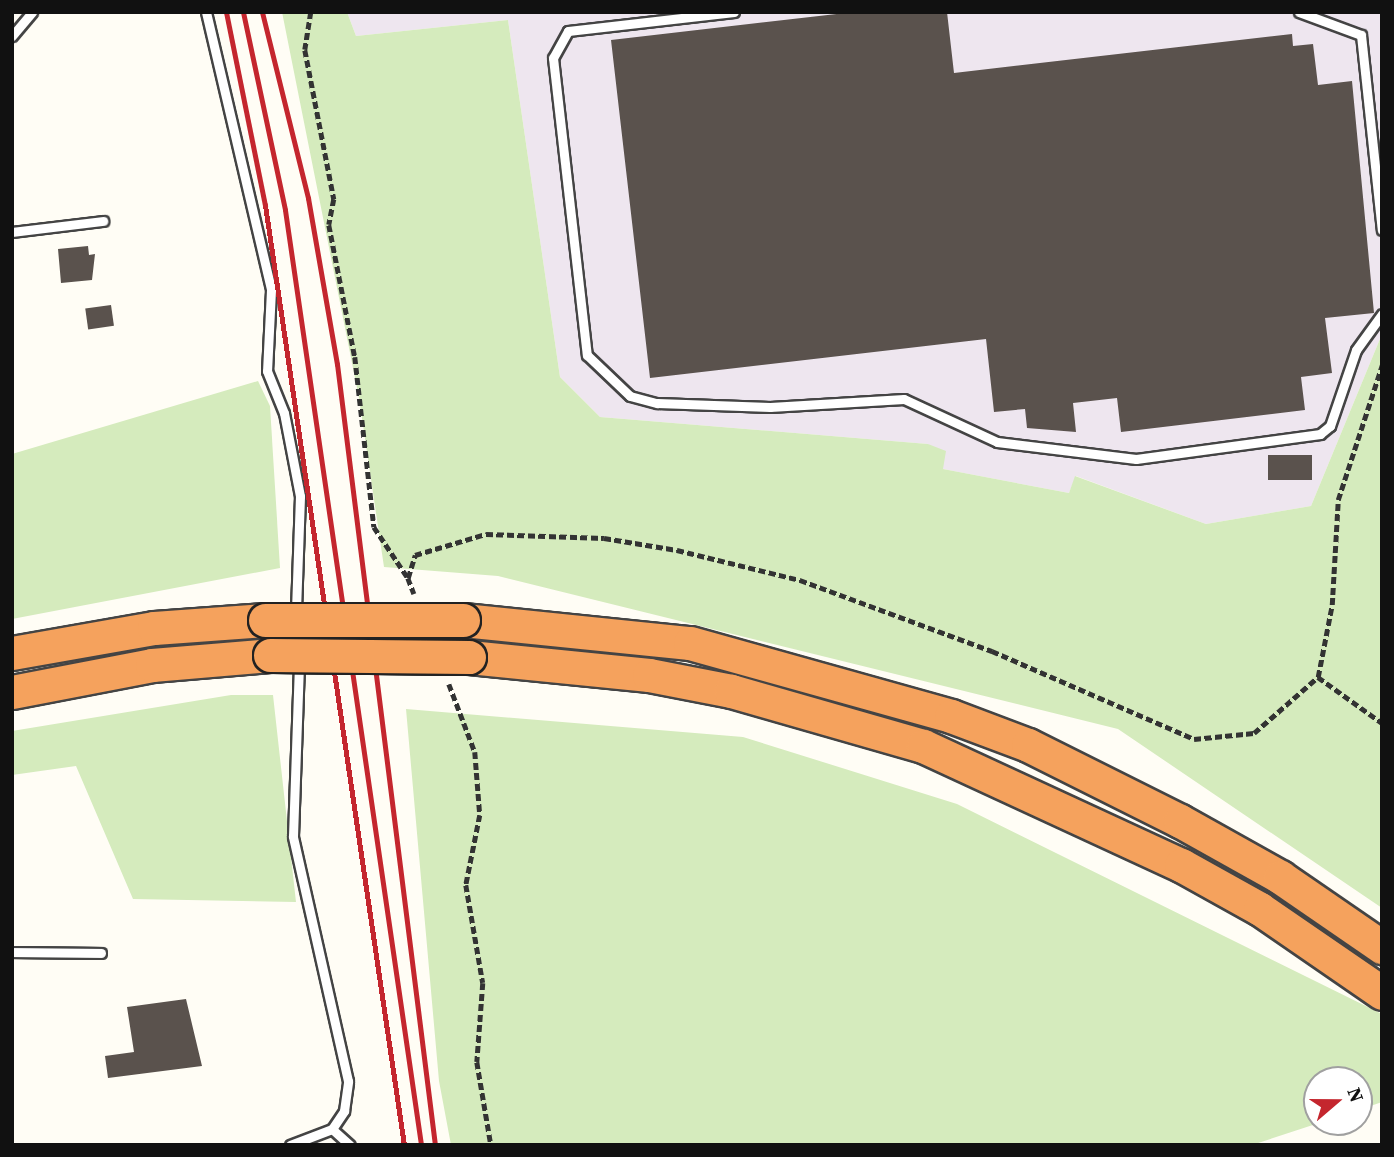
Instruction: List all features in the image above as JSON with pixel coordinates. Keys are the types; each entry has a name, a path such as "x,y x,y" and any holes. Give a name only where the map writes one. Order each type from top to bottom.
{"highway":[{"path":"12,653 154,628 265,620 463,620 690,643 951,716 1028,745 1180,821 1280,877 1382,947"},
{"path":"12,692 152,665 270,655 663,678 850,722 923,746 1181,865 1260,909 1382,993"}],"lane":[{"path":"12,36 32,12"},
{"path":"206,12 271,290 267,371 284,413 300,496 293,836 348,1081 344,1111 332,1129 290,1145"},
{"path":"734,12 568,31 554,58 587,355 630,396 657,403 770,407 904,399 997,442 1084,456 1163,456 1320,434 1329,426 1356,350 1382,314"},
{"path":"1299,12 1361,35 1382,230"},
{"path":"12,232 103,221"},
{"path":"12,952 102,953"},
{"path":"332,1129 350,1145"}],"path":[{"path":"311,12 305,50 334,199 329,225 355,357 374,527 408,578 417,602"},
{"path":"408,578 415,555 486,534 604,538 677,550 800,580 954,637 1194,739 1254,733 1318,677 1332,605 1334,541 1351,447 1382,365"},
{"path":"456,664 475,752 480,815 466,885 483,983 477,1062 491,1145"},
{"path":"1318,677 1382,723"}],"shaded area":[{"path":"347,12 1382,12 1382,334 1311,506 1206,524 1076,476 1069,493 943,469 928,444 600,417 560,377 508,20 356,36"}],"green space":[{"path":"282,12 347,12 356,36 508,20 560,377 600,417 928,444 946,451 943,469 1069,493 1075,476 1206,524 1311,506 1382,334 1382,908 1118,729 498,576 384,567 359,398"},
{"path":"258,381 270,406 280,568 12,619 12,454"},
{"path":"231,695 273,695 296,902 133,899 76,766 12,775 12,731"},
{"path":"406,709 743,737 957,804 1382,1014 1382,1102 1373,1105 1373,1066 1303,1066 1303,1128 1252,1145 451,1145 439,1081"}],"building":[{"path":"854,12 947,12 954,73 1292,34 1293,46 1313,44 1318,85 1352,81 1374,313 1325,318 1332,373 1301,377 1305,410 1121,432 1117,398 1073,403 1076,432 1027,428 1025,409 994,412 986,339 650,378 611,40"},
{"path":"88,246 89,255 95,254 92,280 61,283 58,249"},
{"path":"111,305 114,326 88,329 85,309"},
{"path":"1268,455 1312,455 1312,480 1268,480"},
{"path":"186,999 202,1066 108,1078 105,1056 134,1052 127,1007"}],"railway":[{"path":"226,12 265,205 404,1145"},
{"path":"243,12 285,210 421,1145"},
{"path":"262,12 308,198 337,364 435,1145"}]}
